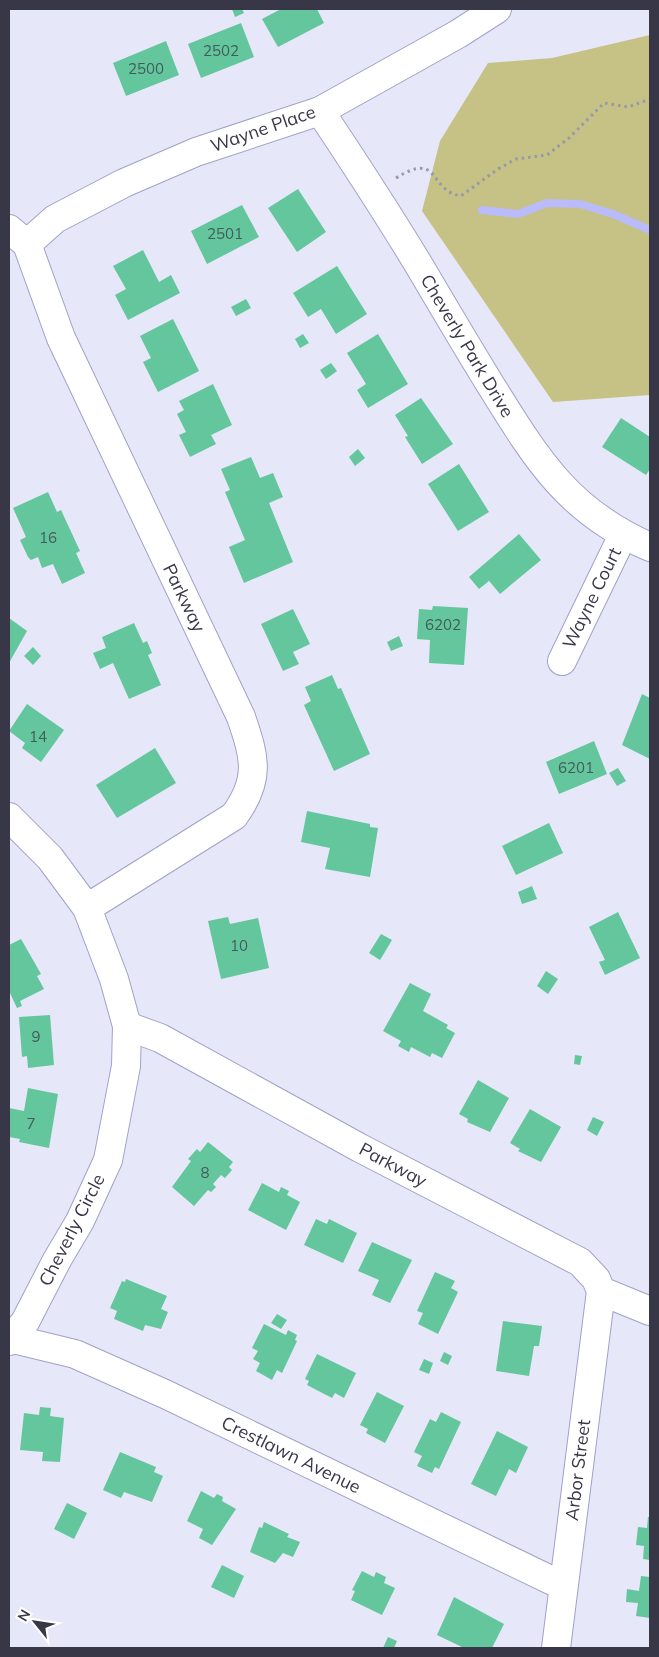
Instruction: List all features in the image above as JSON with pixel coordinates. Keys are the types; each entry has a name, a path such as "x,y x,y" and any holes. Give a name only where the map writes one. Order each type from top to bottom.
{"street":[{"name":"Wayne Place","path":"18,236 124,183 196,152 320,111 458,34 497,9"},
{"name":"Cheverly Park Drive","path":"320,111 420,267 463,342 534,453 553,478 572,498 596,518 623,535 650,548"},
{"name":"Parkway","path":"18,236 61,338 241,717 251,746 254,771 247,798 234,816 87,908"},
{"name":"Wayne Court","path":"562,661 623,535"},
{"name":"Cheverly Circle","path":"9,817 50,858 87,908 108,962 127,1026 126,1066 108,1160 80,1222 57,1260 25,1322 11,1340"},
{"name":"Parkway","path":"127,1026 160,1038 360,1148 580,1262 596,1279 601,1291"},
{"path":"601,1291 650,1311"},
{"name":"Arbor Street","path":"556,1648 601,1291"},
{"name":"Crestlawn Avenue","path":"11,1340 75,1354 165,1394 563,1586"}],"path":[{"path":"389,183 413,169 422,168 429,170 446,190 453,195 461,196 498,169 516,159 547,155 569,138 604,103 628,107 650,99"}],"shaded area":[{"path":"650,35 650,395 553,402 422,211 440,141 488,63 552,58"}],"building":[{"path":"232,9 242,9 244,13 235,17"},
{"path":"281,9 317,9 324,23 278,47 262,19"},
{"path":"241,23 254,57 201,78 188,44"},
{"path":"166,41 179,75 126,96 113,63"},
{"path":"298,189 326,232 297,252 268,208"},
{"path":"242,205 259,237 207,264 191,231"},
{"path":"143,250 159,282 171,275 180,293 128,320 115,295 126,289 113,266"},
{"path":"337,266 367,314 336,334 321,309 308,317 293,293"},
{"path":"246,299 251,308 236,316 231,307"},
{"path":"173,319 199,371 158,392 143,362 151,358 140,336"},
{"path":"303,334 309,343 300,348 295,339"},
{"path":"378,334 408,384 368,408 357,390 366,384 347,353"},
{"path":"331,363 337,371 326,379 320,370"},
{"path":"213,384 232,425 211,435 216,444 190,457 179,435 186,432 177,414 184,410 179,401"},
{"path":"421,398 453,444 422,464 405,437 408,436 395,415"},
{"path":"621,418 650,437 650,469 646,475 602,447"},
{"path":"358,449 365,458 355,466 349,457"},
{"path":"251,457 260,478 273,473 283,497 269,503 293,562 244,583 229,547 245,540 225,492 230,490 221,469"},
{"path":"459,464 489,512 458,531 428,484"},
{"path":"48,492 57,512 61,510 80,551 76,553 85,573 62,584 53,564 42,568 38,557 31,560 28,557 20,540 26,537 13,508"},
{"path":"519,534 541,560 500,594 485,576 489,581 479,589 469,577"},
{"path":"433,606 468,608 464,665 429,663 430,640 417,639 419,609 432,610"},
{"path":"293,609 310,644 293,652 299,664 283,671 261,624"},
{"path":"9,618 27,631 9,663"},
{"path":"134,623 143,643 147,641 152,653 148,655 161,685 129,699 113,663 100,669 93,653 106,648 102,637"},
{"path":"399,636 403,646 391,651 387,642"},
{"path":"33,647 41,656 33,665 24,656"},
{"path":"332,675 338,689 341,688 370,754 334,771 304,705 311,701 305,687"},
{"path":"642,694 650,698 650,759 622,745"},
{"path":"27,704 64,730 41,762 22,748 25,743 9,731"},
{"path":"594,741 607,774 559,794 546,762"},
{"path":"155,748 176,783 117,818 96,785"},
{"path":"618,768 626,781 617,786 609,773"},
{"path":"307,811 370,824 370,827 378,828 370,877 325,869 330,848 301,842"},
{"path":"549,823 563,853 516,875 502,846"},
{"path":"532,886 537,899 522,904 518,892"},
{"path":"618,912 640,958 605,975 599,962 605,960 589,927"},
{"path":"228,917 230,924 258,918 269,968 221,979 208,921"},
{"path":"381,934 392,940 380,960 369,953"},
{"path":"21,939 41,974 37,976 44,989 20,1001 22,1006 17,1008 9,991 9,945"},
{"path":"546,971 558,979 548,994 537,986"},
{"path":"410,983 431,994 423,1011 448,1025 446,1028 455,1033 442,1058 432,1053 430,1057 411,1047 409,1052 398,1046 401,1041 383,1031"},
{"path":"50,1015 54,1065 28,1068 27,1056 22,1057 19,1017"},
{"path":"575,1055 582,1056 580,1065 574,1064"},
{"path":"478,1080 509,1098 490,1132 467,1122 468,1119 459,1114"},
{"path":"28,1088 58,1094 49,1148 19,1142 20,1139 9,1137 9,1108 24,1111"},
{"path":"530,1109 561,1127 541,1162 518,1151 520,1149 510,1143"},
{"path":"593,1117 604,1122 597,1136 587,1130"},
{"path":"208,1142 233,1162 229,1167 232,1170 225,1178 221,1175 213,1184 216,1187 211,1192 208,1190 194,1206 172,1187 191,1161 188,1159 197,1149 200,1152"},
{"path":"262,1183 279,1192 281,1187 289,1191 287,1195 300,1202 286,1230 248,1210"},
{"path":"316,1219 327,1224 329,1219 357,1233 343,1263 304,1245"},
{"path":"372,1242 412,1260 390,1303 372,1295 379,1280 358,1271"},
{"path":"435,1272 455,1281 451,1288 458,1292 438,1334 418,1324 423,1313 417,1311"},
{"path":"126,1279 167,1296 161,1309 168,1312 161,1329 145,1325 143,1331 114,1319 117,1311 110,1308 122,1281 125,1282"},
{"path":"277,1314 287,1320 281,1329 271,1323"},
{"path":"503,1321 542,1326 539,1346 534,1346 529,1376 496,1371"},
{"path":"264,1324 286,1335 288,1330 297,1335 295,1340 297,1341 282,1373 277,1370 272,1380 256,1371 260,1363 253,1359 258,1351 252,1348"},
{"path":"444,1352 452,1356 448,1365 440,1361"},
{"path":"317,1354 356,1373 344,1398 335,1393 332,1398 307,1385 309,1381 305,1379"},
{"path":"424,1359 433,1363 429,1374 419,1370"},
{"path":"377,1392 404,1406 385,1443 366,1433 368,1429 360,1425"},
{"path":"40,1407 51,1408 50,1416 64,1418 60,1462 42,1461 43,1452 20,1450 24,1413 39,1415"},
{"path":"441,1412 461,1422 439,1469 435,1467 432,1473 417,1466 422,1456 414,1452 430,1419 436,1422"},
{"path":"497,1431 528,1447 516,1473 509,1469 496,1496 471,1484"},
{"path":"120,1452 156,1467 154,1472 163,1476 152,1502 124,1492 121,1498 103,1490"},
{"path":"201,1491 214,1498 217,1494 223,1497 222,1501 236,1509 212,1545 199,1538 203,1529 187,1521"},
{"path":"67,1503 87,1513 74,1539 54,1529"},
{"path":"648,1517 650,1517 650,1560 643,1559 644,1546 636,1545 638,1527 647,1528"},
{"path":"264,1522 289,1534 287,1537 300,1542 293,1557 283,1553 275,1563 250,1552 259,1527 262,1528"},
{"path":"222,1565 244,1576 234,1598 211,1587"},
{"path":"362,1571 374,1577 376,1572 386,1577 384,1583 395,1588 382,1615 351,1600 355,1591 352,1590"},
{"path":"641,1576 650,1577 650,1618 636,1616 638,1603 626,1602 627,1589 639,1591"},
{"path":"454,1597 504,1624 492,1648 464,1648 437,1635"},
{"path":"388,1637 397,1641 394,1648 383,1648"}],"waterway":[{"path":"482,210 518,214 547,203 580,204 613,214 650,230"}]}
